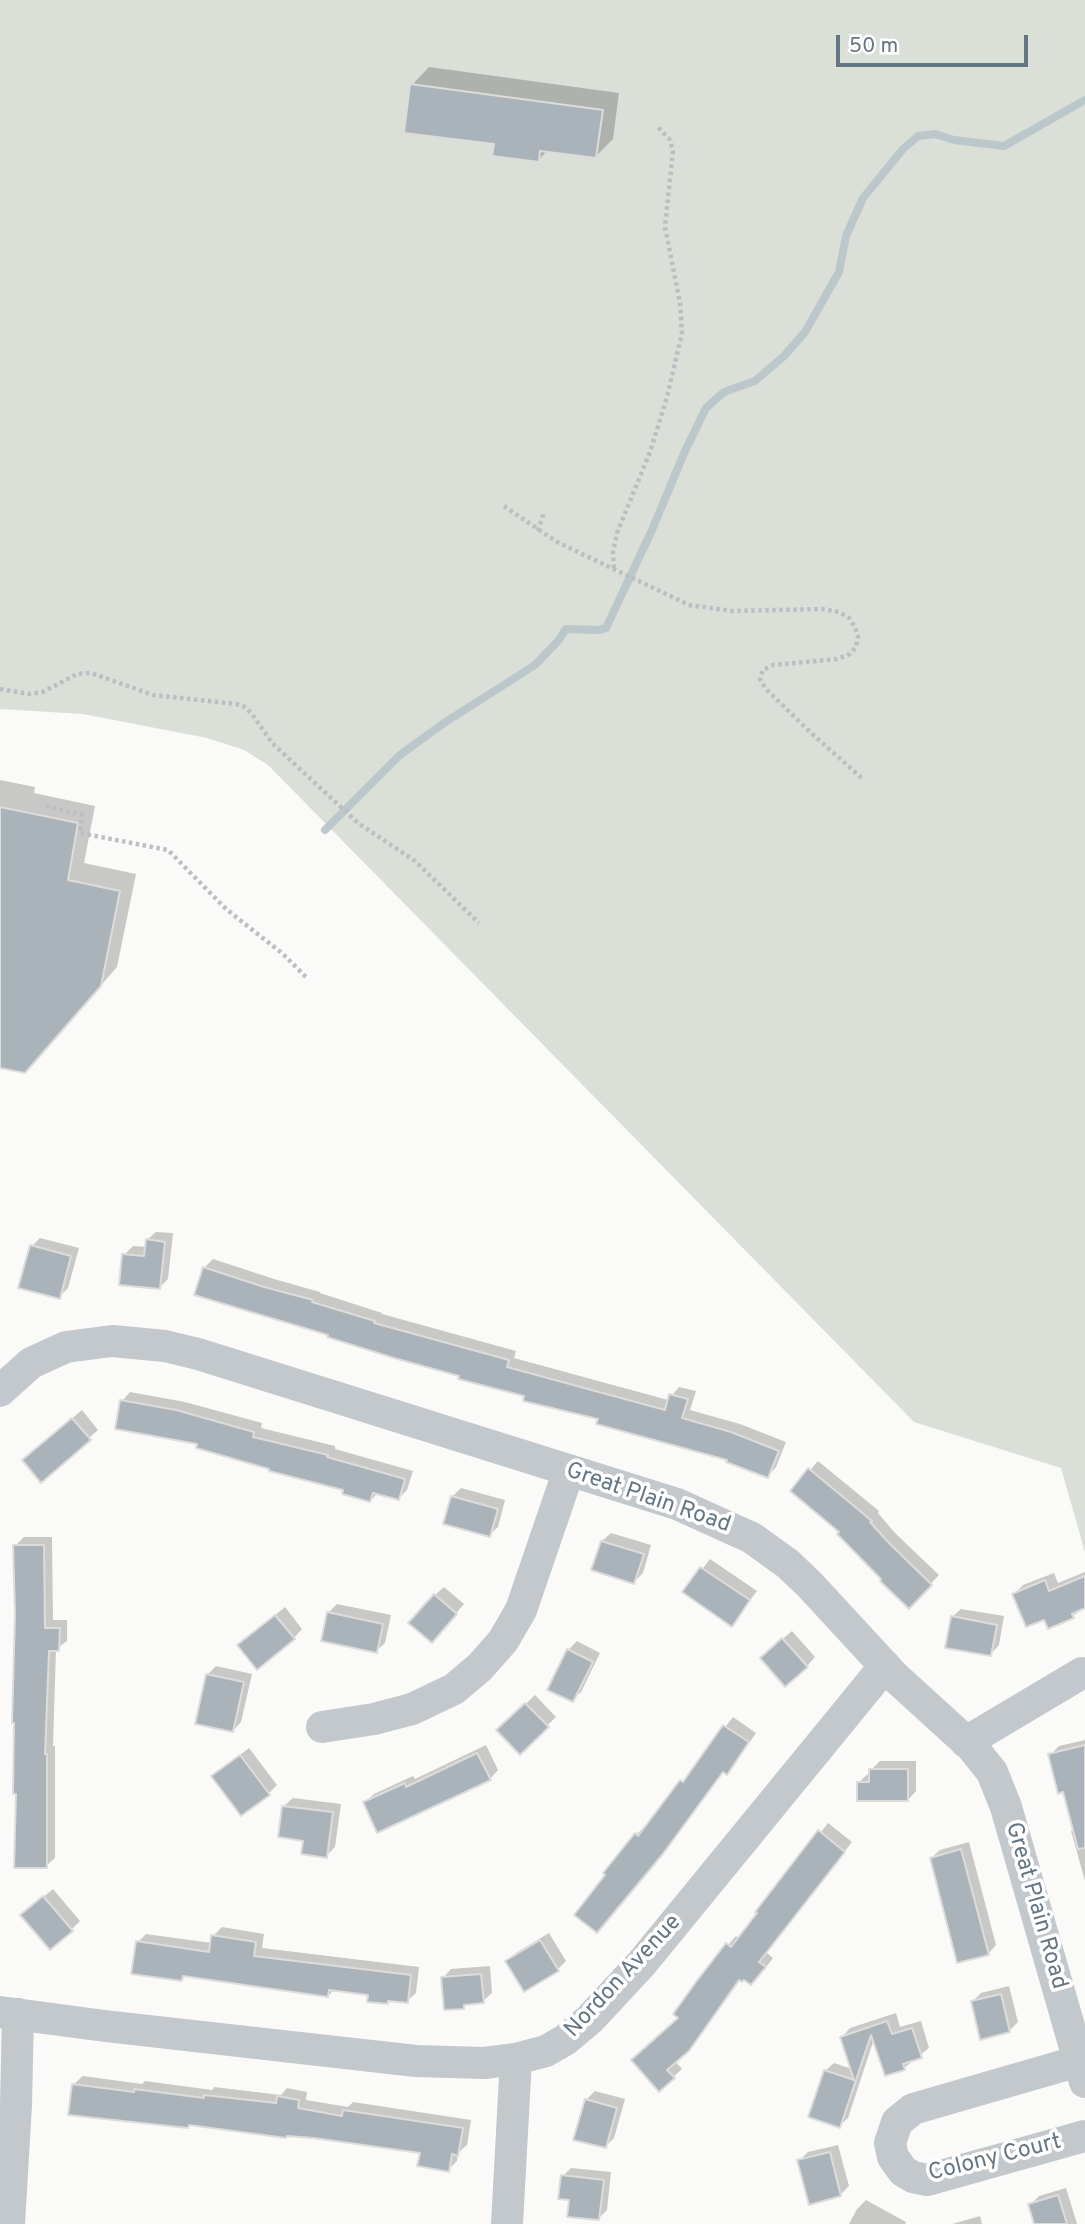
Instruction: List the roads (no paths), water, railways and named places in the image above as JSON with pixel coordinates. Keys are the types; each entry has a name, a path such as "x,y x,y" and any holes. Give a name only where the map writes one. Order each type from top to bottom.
{"street":[{"name":"Great Plain Road","path":"4,1376 42,1357 75,1345 112,1341 152,1344 198,1354 685,1507 752,1538 788,1564 810,1585 913,1695 987,1764 1001,1792 1082,2071"},
{"path":"322,1727 374,1719 427,1703 454,1689 485,1662 503,1641 521,1610 569,1471"},
{"name":"Nordon Avenue","path":"9,2013 416,2061 472,2063 516,2059 541,2053 560,2044 606,2003 671,1929 885,1666"},
{"path":"966,1742 1082,1673"},
{"path":"9,2013 16,2105 9,2224"},
{"path":"508,2224 516,2059"},
{"name":"Colony Court","path":"1082,2071 913,2109 897,2122 890,2143 893,2157 903,2171 913,2177 927,2180 1085,2136"}],"waterway":[{"path":"325,830 400,755 444,723 535,665 566,629 606,628 706,408 724,392 755,381 784,356 805,332 839,272 846,236 863,198 903,149 918,136 935,134 954,140 1004,146 1085,100"}]}
